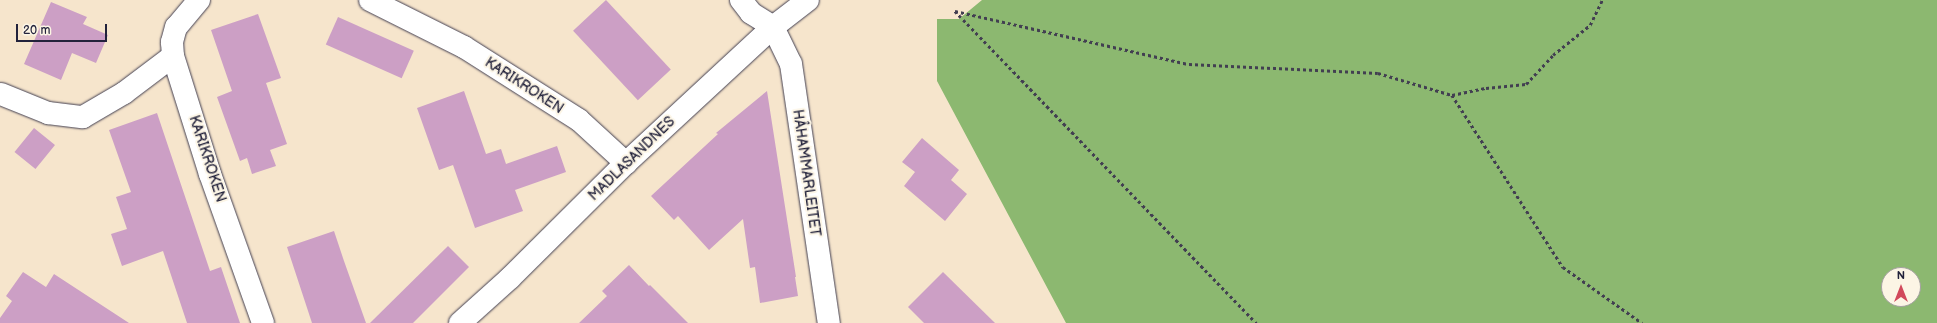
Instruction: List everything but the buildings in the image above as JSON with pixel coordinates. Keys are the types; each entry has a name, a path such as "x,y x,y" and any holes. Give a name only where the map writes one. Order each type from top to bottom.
{"street":[{"name":"KARIKROKEN","path":"199,0 176,27 172,42 173,56 210,174 263,323"},
{"name":"KARIKROKEN","path":"370,0 464,47 579,120 626,163"},
{"path":"741,0 751,13 773,27"},
{"name":"MADLASANDNES","path":"460,323 510,278 626,163 773,27 808,0"},
{"name":"HÅHAMMARLEITET","path":"773,27 791,64 829,323"},
{"path":"1,94 48,113 83,117 124,93 173,56"}],"path":[{"path":"1256,323 955,11 1189,64 1378,73 1452,95 1486,88 1526,84 1553,55 1590,25 1602,0"},
{"path":"1452,95 1563,268 1642,323"}],"green space":[{"path":"982,0 1937,0 1937,323 1066,323 937,81 937,19 959,19"}]}
